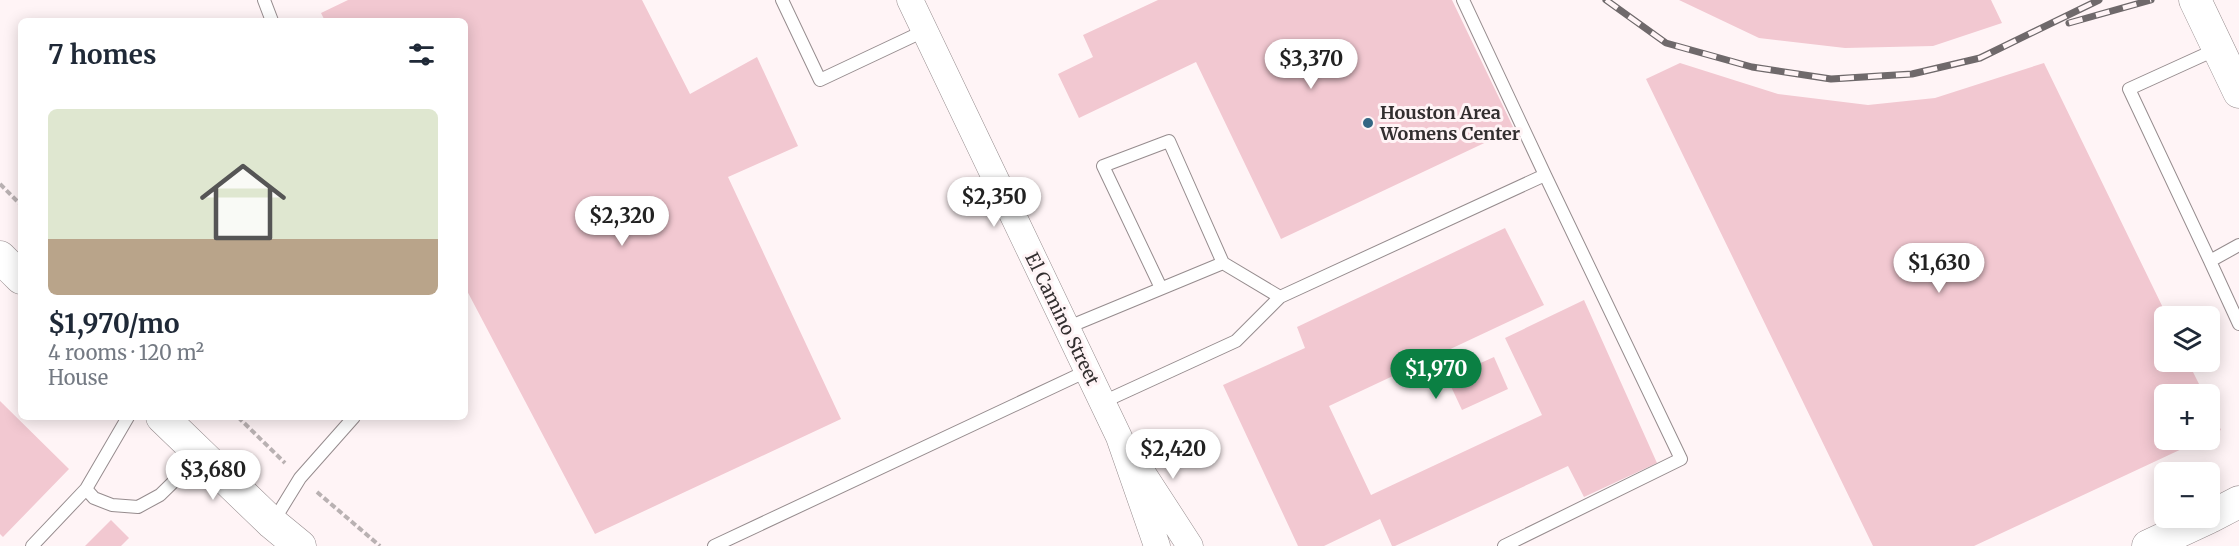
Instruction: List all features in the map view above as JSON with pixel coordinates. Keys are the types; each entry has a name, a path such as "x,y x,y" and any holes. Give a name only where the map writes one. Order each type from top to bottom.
{"street":[{"name":"El Camino Street","path":"910,0 1119,437 1157,546"},
{"path":"2194,0 2239,92"},
{"path":"0,257 18,275"},
{"path":"165,420 272,523 300,546"},
{"path":"1119,437 1190,546"},
{"path":"2220,512 2239,502"},
{"path":"2148,546 2186,528"}],"lane":[{"path":"264,0 271,18"},
{"path":"782,0 820,80 924,31"},
{"path":"1463,0 1681,459 1504,546"},
{"path":"2218,49 2129,88 2239,324"},
{"path":"1161,288 1103,166 1169,141 1223,263 1280,297"},
{"path":"1102,402 1236,341 1280,297 1545,175"},
{"path":"2210,261 2239,245"},
{"path":"1066,328 1223,263"},
{"path":"714,546 1087,371"},
{"path":"32,546 86,489 126,420"},
{"path":"272,523 300,478 351,420"},
{"path":"86,489 94,498 112,505 138,507 160,495 201,455"}],"path":[{"path":"0,184 18,202"}],"building":[{"path":"348,0 642,0 690,94 757,57 798,146 728,177 841,419 595,534 468,293 468,18 324,18 321,13"},
{"name":"Houston Area Womens Center","path":"1158,0 1452,0 1514,129 1281,239 1196,62 1079,118 1058,74 1093,57 1083,35"},
{"path":"1679,0 1991,0 2002,23 1933,46 1845,48 1759,38"},
{"path":"1680,63 1778,94 1868,105 1935,98 2044,63 2162,306 2154,306 2154,372 2193,372 2199,384 2154,384 2154,450 2180,450 1974,546 1873,546 1646,79"},
{"path":"1505,228 1544,305 1329,406 1371,495 1542,415 1505,338 1584,300 1657,463 1584,497 1568,466 1395,546 1392,546 1380,519 1324,546 1298,546 1223,385 1305,348 1297,327"},
{"path":"1494,357 1508,389 1462,410 1447,378"},
{"path":"0,401 69,469 3,537 0,534"},
{"path":"111,520 129,538 121,546 85,546"}],"railway":[{"path":"1606,0 1666,43 1752,67 1831,79 1912,74 1980,58 2099,0"},
{"path":"2069,23 2151,0"}],"place":[{"name":"Houston Area Womens Center","path":"1368,123"}]}
